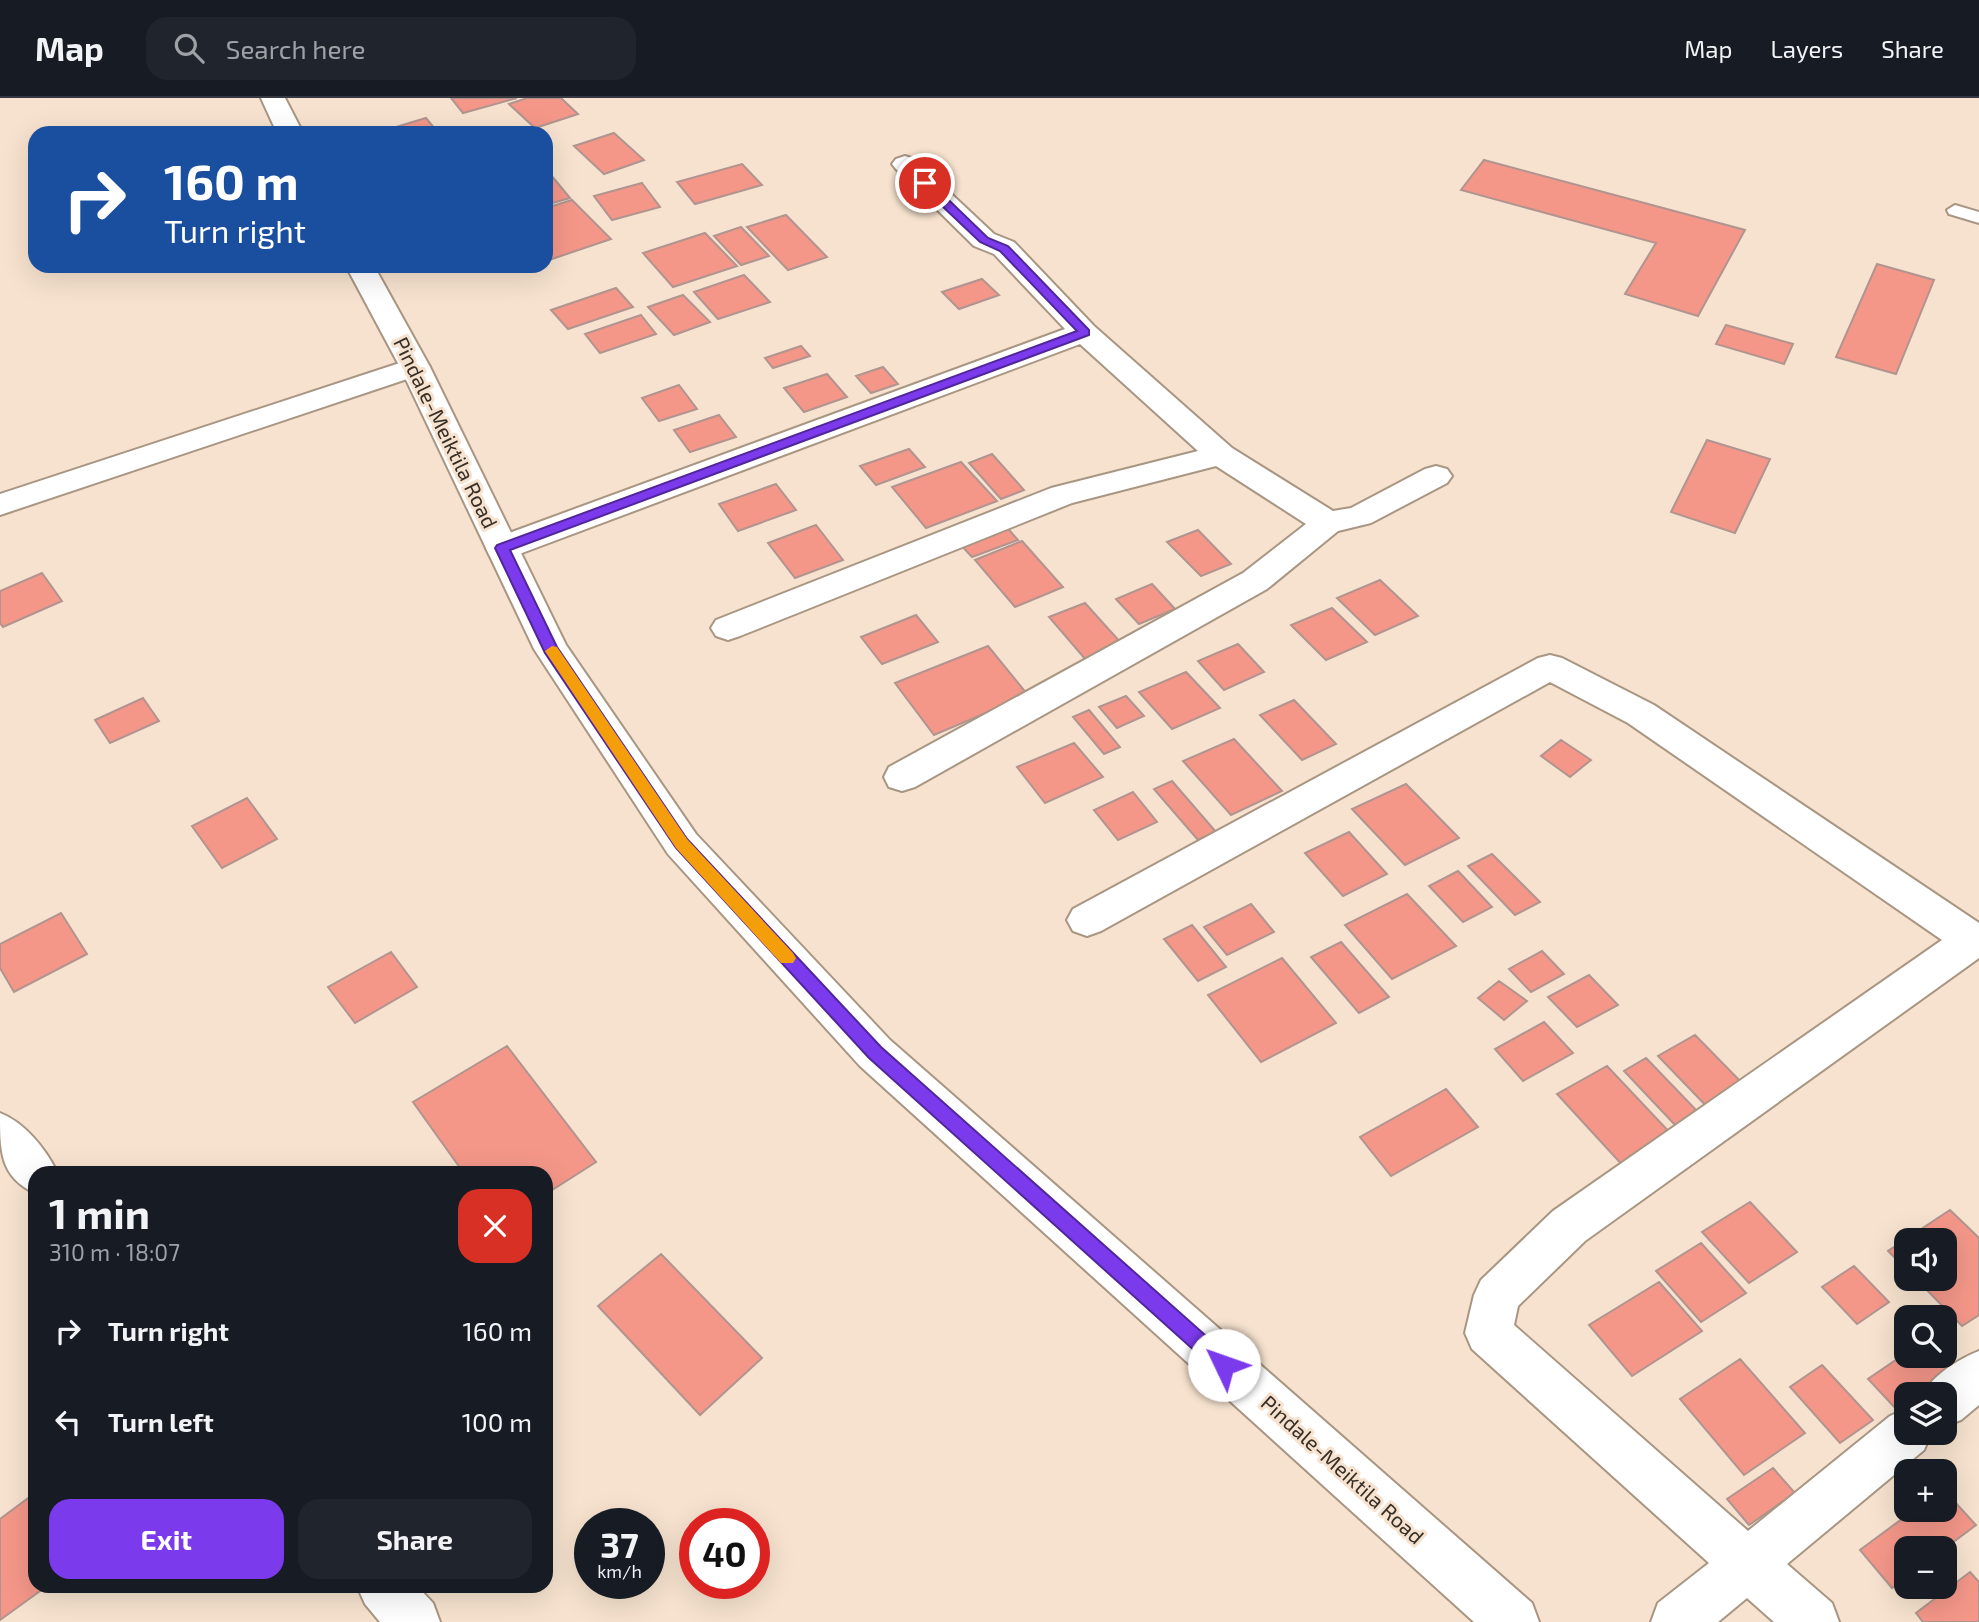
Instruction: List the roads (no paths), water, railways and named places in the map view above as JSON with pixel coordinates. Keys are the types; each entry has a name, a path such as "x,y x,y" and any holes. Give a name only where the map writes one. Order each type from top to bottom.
{"street":[{"path":"273,98 287,126"},
{"path":"905,164 984,240 1004,248 1084,332 1221,454 1328,523"},
{"name":"Pindale-Meiktila Road","path":"364,273 415,367 551,649 682,844 875,1053 1513,1622"},
{"path":"502,548 1084,332"},
{"path":"0,505 415,367"},
{"path":"728,628 1062,495 1221,454"},
{"path":"902,777 1255,581 1328,523 1360,516 1436,476"},
{"path":"1087,920 1550,667 1641,714 1976,941 1569,1226 1497,1296 1489,1333 1813,1622"},
{"path":"0,1132 29,1166"},
{"path":"1957,1392 1979,1374"},
{"path":"1676,1622 1894,1444"},
{"path":"389,1593 414,1622"}],"lane":[{"path":"1955,210 1979,218"}]}
